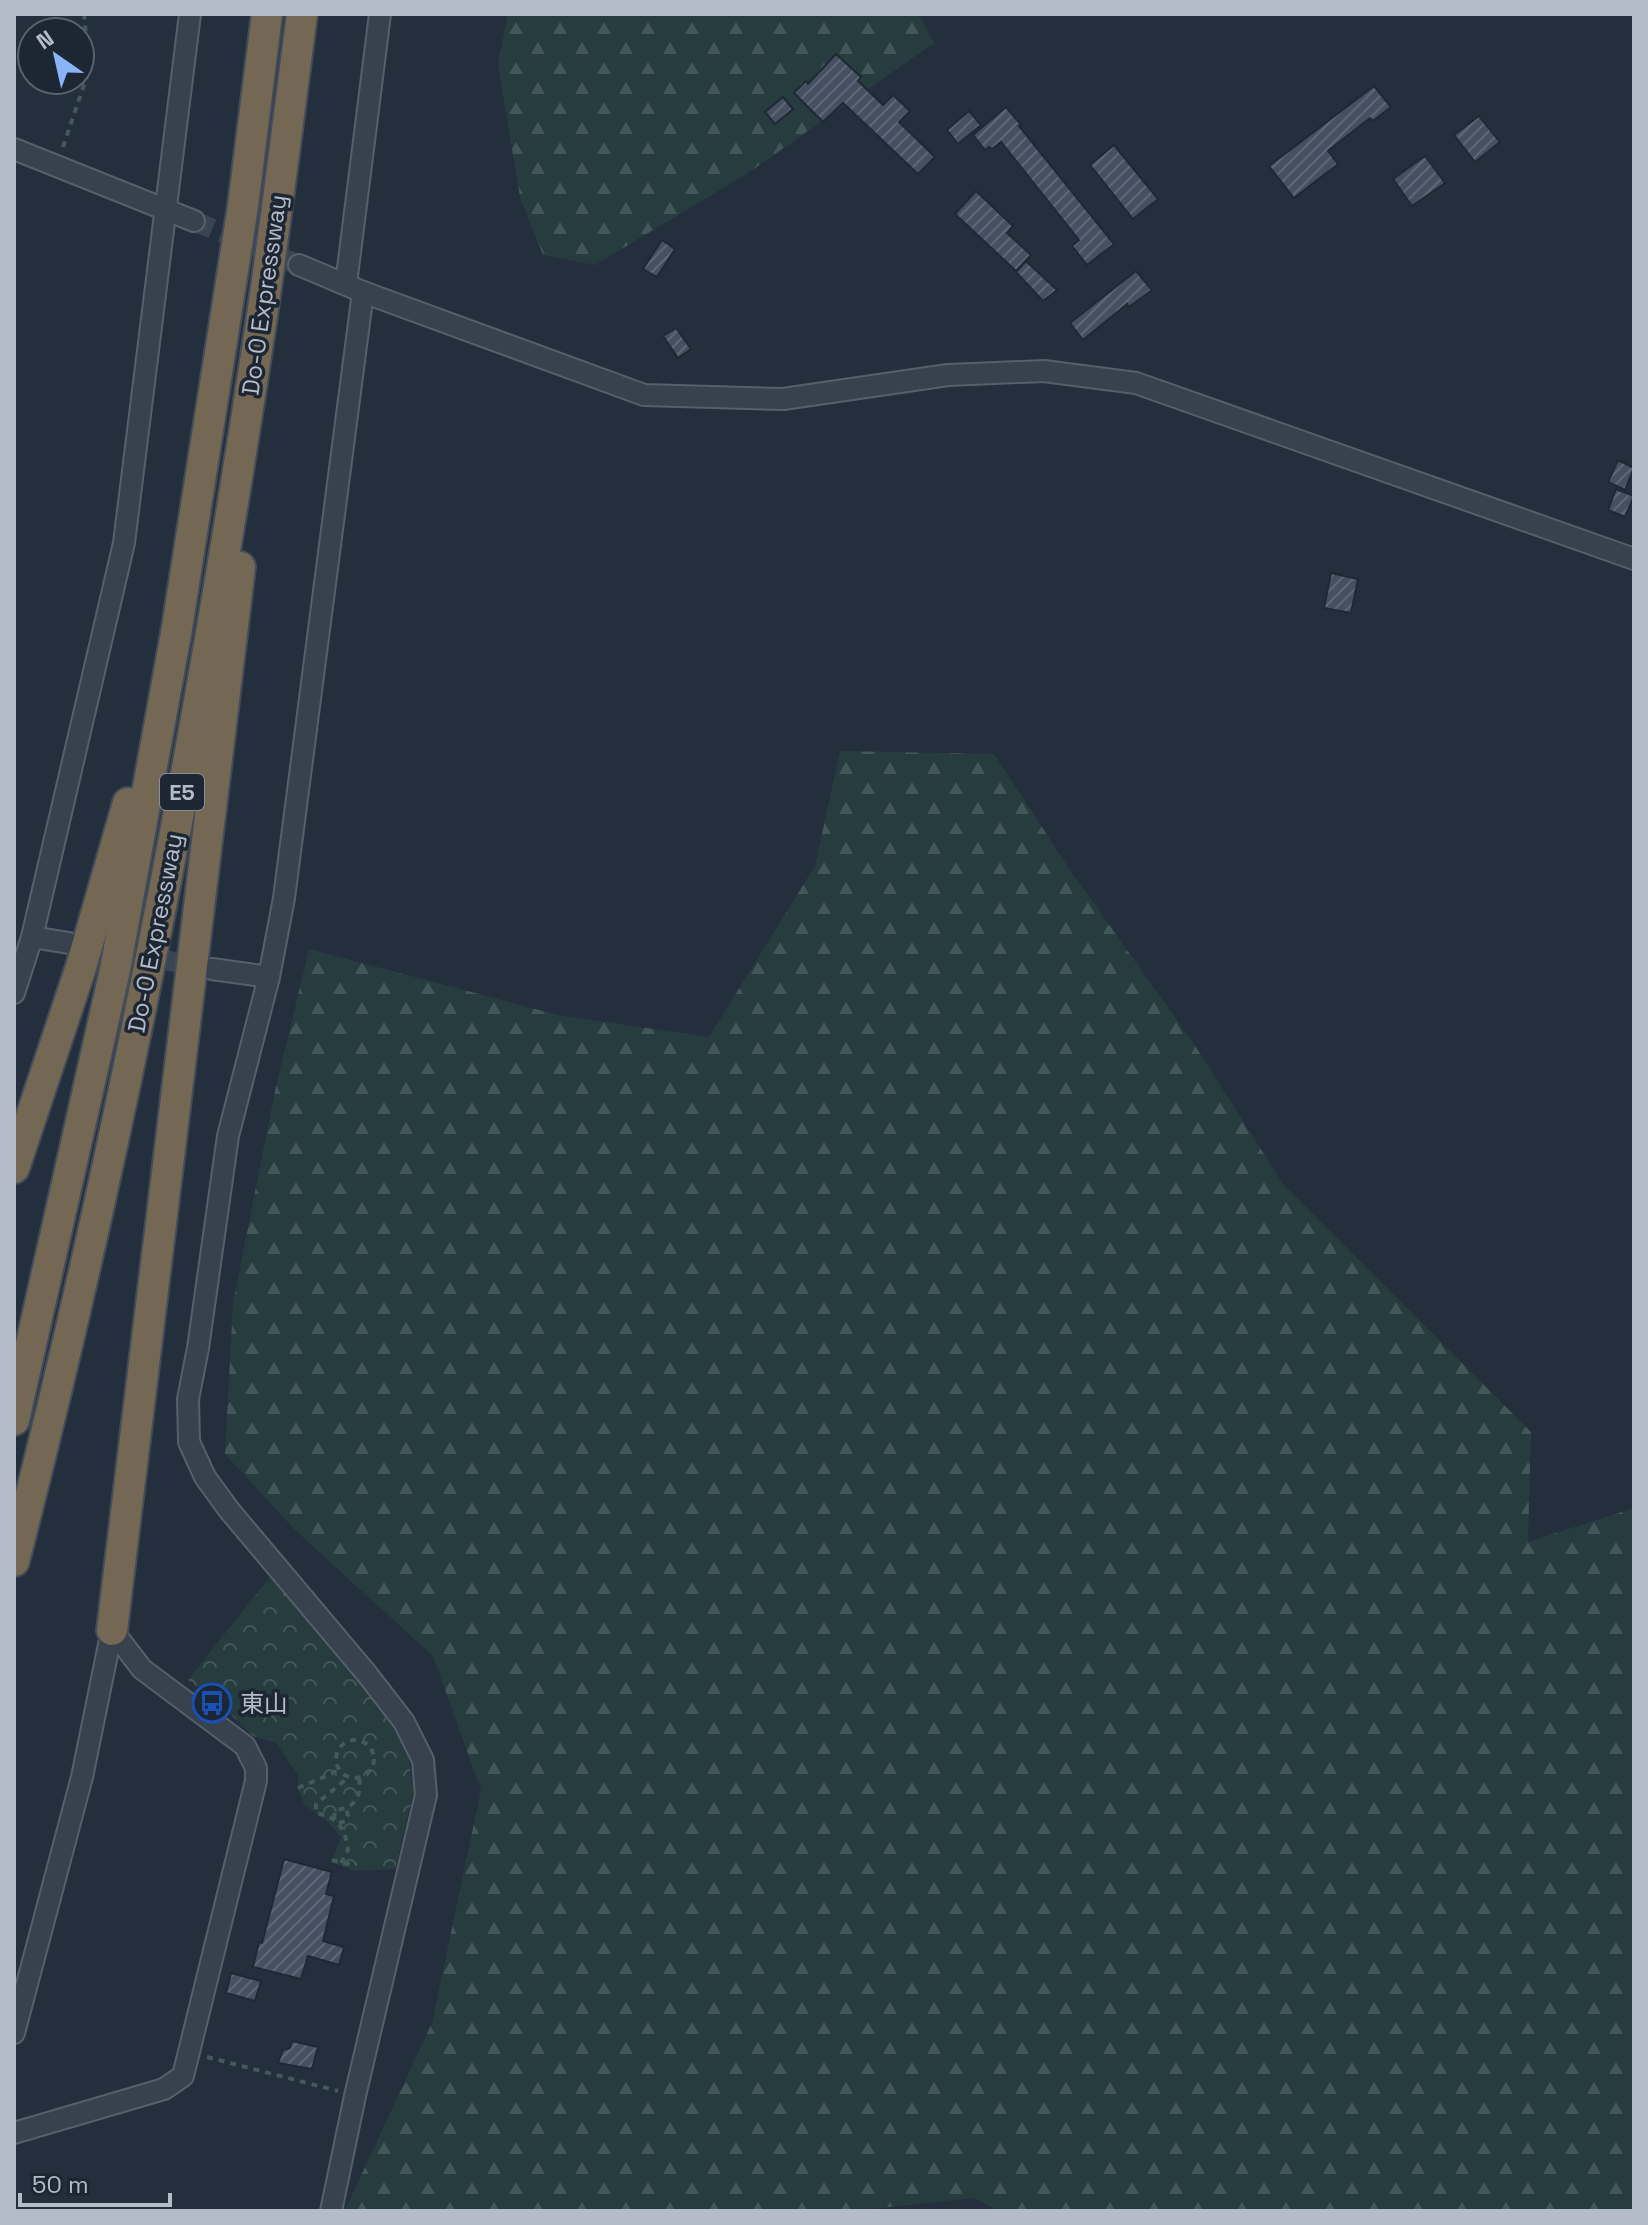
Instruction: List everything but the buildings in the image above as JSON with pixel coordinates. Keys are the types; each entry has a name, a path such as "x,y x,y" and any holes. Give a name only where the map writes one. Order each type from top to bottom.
{"highway":[{"name":"Do-O Expressway","path":"14,1420 115,970 177,628 243,206 267,14"},
{"name":"Do-O Expressway","path":"14,1561 56,1397 149,973 208,654 260,334 302,14"},
{"path":"112,1630 237,607 260,334"},
{"path":"14,1168 81,967 177,628"}],"street":[{"path":"14,993 32,937 124,543 190,14"},
{"path":"331,2211 426,1795 423,1760 404,1722 205,1477 189,1442 188,1399 228,1136 269,977 284,898 354,288 380,14"},
{"path":"14,149 194,221"},
{"path":"299,265 644,395 783,399 948,375 1044,371 1136,383 1634,559"},
{"path":"32,937 69,943"},
{"path":"212,969 269,977"},
{"path":"14,2033 82,1777 112,1630"},
{"path":"14,2133 164,2089 183,2076 256,1781 256,1768 245,1746 142,1669 112,1630"}],"path":[{"path":"55,166 89,70 84,14"},
{"path":"351,1741 363,1742 372,1750 374,1763 367,1774 349,1777 340,1770 336,1758 340,1747 351,1741"},
{"path":"298,1788 340,1770"},
{"path":"341,1863 348,1850 347,1839 339,1823 316,1813 316,1804 349,1777"},
{"path":"334,1819 335,1811 346,1808 357,1798 361,1786 359,1777"},
{"path":"339,1823 346,1821 346,1808"},
{"path":"332,1860 357,1864"},
{"path":"189,2052 355,2096"}],"green space":[{"path":"508,14 918,14 934,43 748,173 595,265 543,255 520,197 498,64"},
{"path":"840,751 994,754 1070,870 1194,1044 1283,1184 1531,1432 1528,1542 1634,1508 1634,2211 998,2211 975,2198 852,2211 342,2211 432,2023 481,1790 433,1656 295,1530 225,1454 233,1303 275,1091 309,949 558,1015 709,1037 815,866"},
{"path":"270,1577 353,1671 407,1749 414,1791 395,1869 354,1871 331,1862 341,1838 331,1825 304,1804 298,1788 298,1775 276,1743 253,1736 220,1704 188,1680"}],"tunnel":[{"path":"194,221 299,265"},
{"path":"108,950 203,967"}],"place":[{"name":"東山","path":"212,1703"}]}
